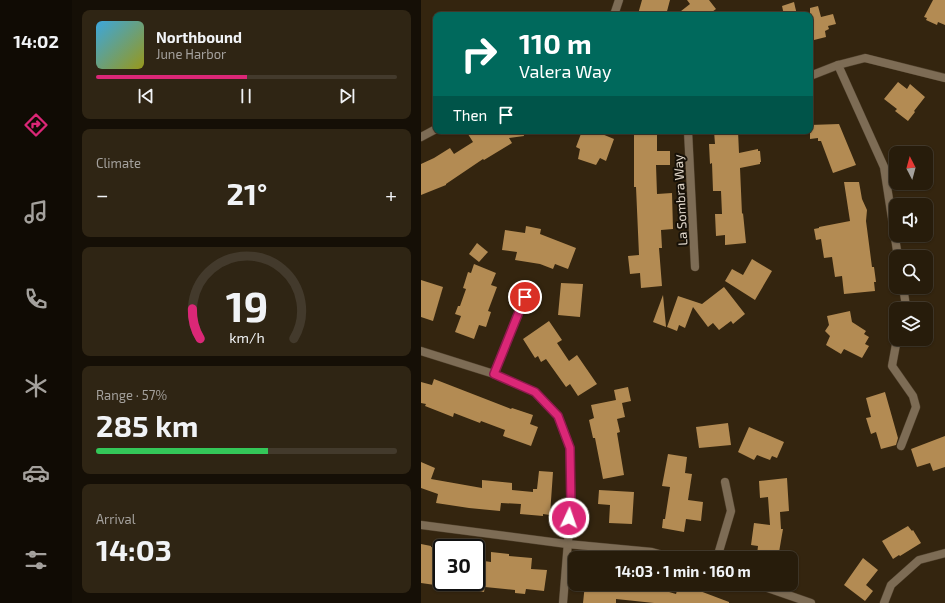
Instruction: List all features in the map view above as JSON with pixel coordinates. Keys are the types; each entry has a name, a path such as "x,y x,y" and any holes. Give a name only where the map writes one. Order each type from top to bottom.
{"street":[{"path":"616,12 619,0"},
{"path":"813,75 838,65 865,58 945,78"},
{"path":"838,65 885,167 897,250"},
{"path":"421,137 433,131"},
{"name":"La Sombra Way","path":"688,134 695,267"},
{"path":"494,374 525,297"},
{"path":"896,346 892,366 913,396 916,407 901,446"},
{"path":"421,351 494,374 535,392 558,416 570,448 571,505 563,603"},
{"path":"719,551 731,511 725,482"},
{"path":"421,526 567,544 641,551"},
{"path":"884,603 891,585 919,560 945,553"},
{"path":"776,591 811,603"}],"building":[{"path":"642,0 670,0 667,12 639,12"},
{"path":"687,0 709,0 716,9 712,12 680,12 690,4"},
{"path":"933,0 945,0 945,25 938,22 937,25 926,20 927,18 924,17"},
{"path":"794,2 796,12 783,12 782,6"},
{"path":"818,6 821,17 833,14 836,24 828,26 829,29 825,31 826,37 813,40 813,12 810,12 810,8"},
{"path":"898,82 907,89 910,84 925,97 908,121 895,111 897,109 884,99"},
{"path":"839,124 856,165 833,173 821,141 818,141 818,138 810,139 810,134 813,134 813,125"},
{"path":"468,134 524,134 524,136 509,138 512,143 484,160 483,159 446,185 421,195 421,164 450,148 454,154 473,142"},
{"path":"581,134 602,134 614,139 606,161 600,158 596,165 578,159 580,149 576,147"},
{"path":"634,134 657,134 657,151 670,151 670,165 656,165 657,194 672,193 673,229 661,230 662,248 659,248 662,286 641,288 640,273 630,274 628,256 639,255 636,187 634,187"},
{"path":"714,134 738,134 739,153 758,149 758,151 760,151 760,164 740,168 742,214 743,213 746,243 725,245 725,235 716,236 715,214 722,214 721,191 713,191 712,163 710,164 709,144 715,144"},
{"path":"844,182 859,182 862,199 867,210 866,221 872,267 874,267 876,282 874,282 875,291 844,294 842,276 835,277 832,257 824,258 821,239 816,240 814,229 850,221"},
{"path":"526,226 541,229 540,234 576,248 568,269 555,264 553,269 540,264 515,260 517,252 502,250 505,230 525,233"},
{"path":"477,243 488,252 479,262 469,254"},
{"path":"752,259 772,271 755,300 725,281 732,269 743,275"},
{"path":"474,264 496,273 491,285 497,287 488,311 491,312 486,327 479,325 474,339 455,332 461,316 455,314 458,306 460,306 466,289 463,288 468,272 471,273"},
{"path":"421,280 443,287 433,321 421,317"},
{"path":"561,283 583,284 580,317 558,315"},
{"path":"724,287 745,314 733,324 731,321 719,330 713,323 708,327 693,307 685,328 679,325 677,331 667,327 678,296 702,304"},
{"path":"663,295 666,327 653,322"},
{"path":"850,311 852,322 866,331 864,334 869,337 865,344 869,346 862,358 844,349 841,354 826,345 830,336 825,331 829,325 827,316"},
{"path":"549,321 562,340 557,343 569,361 577,355 597,384 578,396 570,384 566,387 546,359 541,362 538,356 535,358 523,339"},
{"path":"434,379 511,409 512,408 533,415 530,424 538,427 531,446 503,436 505,430 481,421 480,423 454,413 453,417 425,406 426,404 421,403 421,382 432,385"},
{"path":"628,387 631,401 622,403 625,417 617,419 620,432 617,433 624,475 603,479 595,438 593,438 589,420 594,418 591,405 616,400 614,390"},
{"path":"885,392 898,438 896,445 881,449 876,432 871,434 866,418 871,417 866,398"},
{"path":"728,423 731,445 699,448 696,427"},
{"path":"749,427 784,442 777,458 772,456 770,460 757,455 754,460 738,452"},
{"path":"945,436 945,467 933,471 930,463 917,467 911,449"},
{"path":"668,454 687,457 685,473 692,474 688,500 703,502 701,521 686,519 684,532 662,528 663,519 665,519 670,487 662,486"},
{"path":"421,462 435,468 431,479 482,488 482,480 512,483 512,490 533,492 533,489 537,489 539,471 553,472 550,515 543,514 543,516 520,514 521,504 501,503 500,511 436,503 438,494 421,488"},
{"path":"787,478 789,511 780,512 781,529 783,529 779,551 757,551 758,546 751,545 754,523 770,525 768,497 760,498 759,481"},
{"path":"599,490 634,492 632,524 609,523 610,505 598,504"},
{"path":"908,526 912,531 913,530 921,543 893,559 882,541"},
{"path":"421,544 433,547 433,585 421,583"},
{"path":"491,552 509,554 509,556 532,558 531,569 547,570 544,591 526,589 525,594 515,593 515,590 485,587 485,561 491,562"},
{"path":"863,558 878,570 866,585 873,591 865,601 844,585"},
{"path":"584,591 666,591 676,594 677,591 700,591 729,602 654,603 616,599 616,603 583,603"}],"route":[{"path":"525,297 494,374 535,392 558,416 570,448 571,505 569,518"}]}
